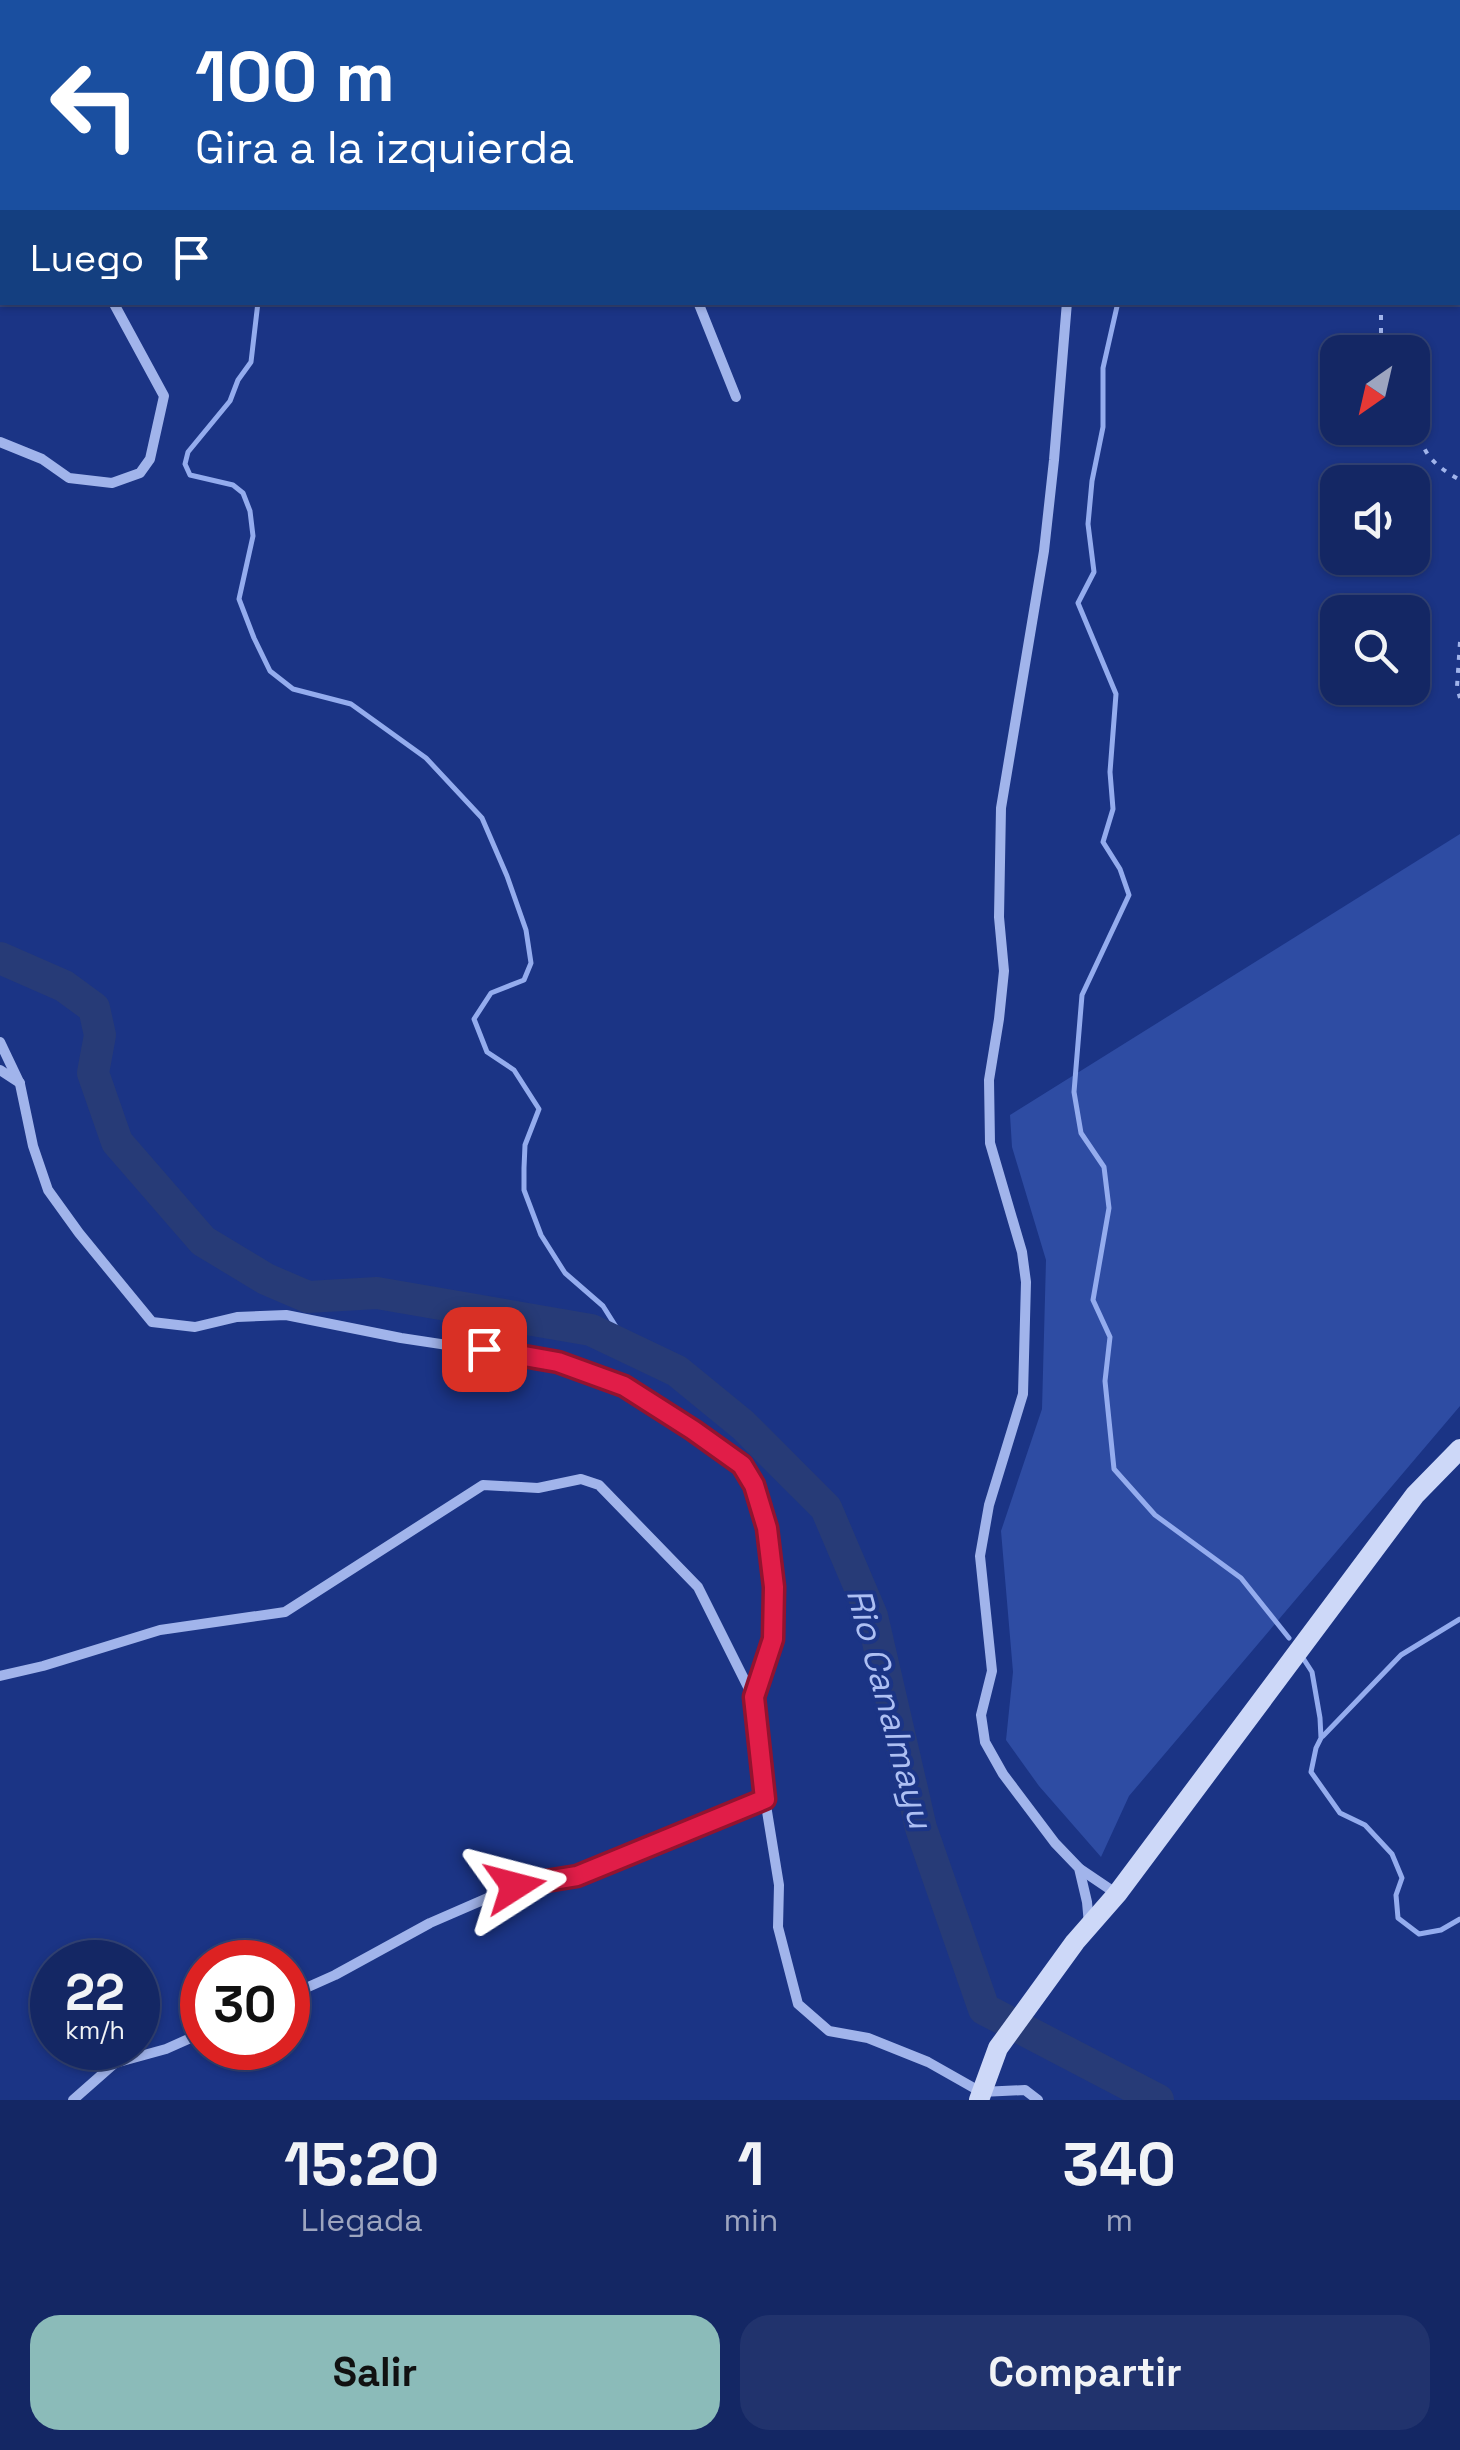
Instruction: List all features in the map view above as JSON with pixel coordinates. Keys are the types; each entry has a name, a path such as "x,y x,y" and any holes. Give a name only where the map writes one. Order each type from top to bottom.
{"street":[{"path":"0,442 42,459 69,478 112,483 140,473 150,460 164,396 115,305"},
{"path":"699,305 736,397"},
{"path":"1068,305 1044,551 1001,808 999,918 1004,972 989,1080 990,1142 1022,1252 1026,1282 1023,1394 990,1504 980,1556 992,1670 981,1715 985,1742 1003,1774 1055,1843 1079,1868 1117,1894"},
{"path":"0,1042 20,1084 32,1146 48,1190 152,1322 195,1327 238,1317 286,1315 401,1338 558,1362 624,1386 742,1465 754,1485 767,1528 774,1587 773,1639 754,1697"},
{"path":"0,1070 20,1084"},
{"path":"980,2096 998,2048 1075,1942 1117,1894 1415,1495 1460,1448"},
{"path":"0,1676 160,1630 285,1612 482,1484 538,1488 581,1480 599,1484 698,1587 754,1697 765,1799 780,1885 778,1927 798,2004 829,2031 868,2038 928,2062 980,2096 1025,2090 1038,2100"},
{"path":"310,1986 430,1923 515,1886 577,1876 765,1799"},
{"path":"1079,1868 1089,1924"},
{"path":"73,2100 115,2063 180,2043"}],"path":[{"path":"1381,305 1381,335"},
{"path":"1422,445 1426,454 1460,480"},
{"path":"1460,642 1460,698"}],"shaded area":[{"path":"1460,834 1460,1406 1129,1796 1101,1857 1039,1786 1006,1740 1013,1672 1001,1531 1042,1409 1046,1260 1012,1147 1010,1115"}],"waterway":[{"path":"258,305 251,362 230,401 188,452 185,464 190,475 233,485 243,493 253,536 239,599 270,671 293,689 351,704 426,758 482,818 526,930 531,963 524,980 491,993 474,1019 487,1052 514,1070 539,1109 525,1145 524,1190 541,1235 565,1273 603,1306 630,1349"},
{"path":"1117,305 1103,368 1103,427 1088,524 1094,572 1078,603 1116,694 1110,772 1113,809 1103,842 1120,869 1129,895 1082,995 1074,1092 1081,1133 1104,1167 1109,1208 1093,1300 1110,1337 1105,1381 1114,1469 1155,1515 1241,1578 1289,1638"},
{"name":"Rio Canalmayu","path":"0,958 64,986 94,1008 100,1035 93,1073 117,1142 203,1241 266,1279 308,1297 377,1293 591,1330 677,1371 743,1425 826,1508 872,1616 921,1828 984,2009 1158,2100"},
{"path":"1323,1736 1401,1655 1460,1619"},
{"path":"1301,1655 1312,1672 1320,1718 1321,1738 1311,1772 1340,1813 1365,1825 1392,1854 1402,1878 1396,1895 1398,1918 1419,1934 1441,1930 1460,1919"}],"route":[{"path":"484,1349 558,1362 624,1386 742,1465 754,1485 767,1528 774,1587 773,1639 754,1697 765,1799 577,1876 515,1886"}]}
